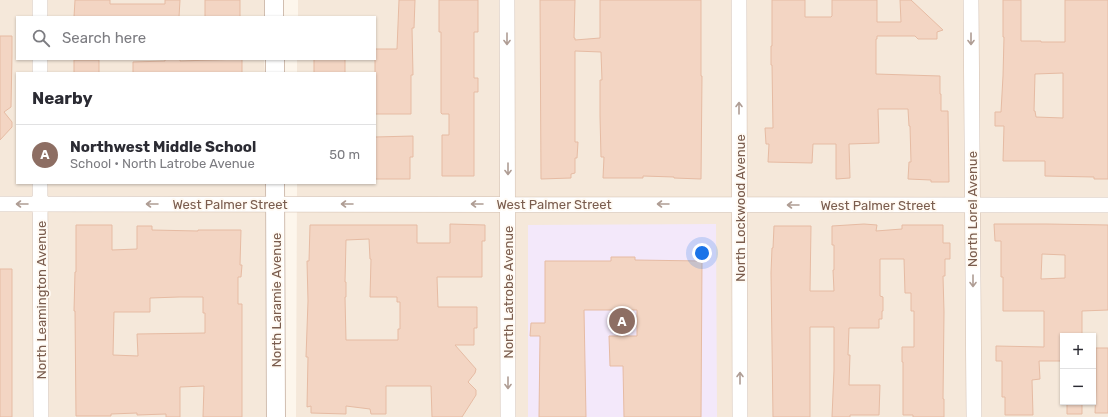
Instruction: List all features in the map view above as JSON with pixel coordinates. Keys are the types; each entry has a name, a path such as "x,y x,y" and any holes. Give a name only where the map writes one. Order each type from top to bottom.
{"street":[{"path":"40,0 40,16"},
{"path":"274,0 274,16"},
{"name":"North Latrobe Avenue","path":"507,0 508,417"},
{"name":"North Lockwood Avenue","path":"739,0 740,417"},
{"name":"North Lorel Avenue","path":"971,0 974,417"},
{"path":"40,60 40,72"},
{"path":"275,60 275,72"},
{"name":"North Leamington Avenue","path":"40,184 41,417"},
{"name":"North Laramie Avenue","path":"275,184 276,417"},
{"name":"West Palmer Street","path":"0,204 1108,205"}],"shaded area":[{"path":"0,0 264,0 264,16 16,16 16,60 264,60 265,72 16,72 16,184 265,184 266,417 0,417"},
{"path":"298,0 1108,0 1108,417 296,417 297,184 376,184 376,72 297,72 297,60 376,60 376,16 298,16"},
{"path":"716,224 717,417 528,417 528,225"}],"building":[{"path":"75,0 110,0 110,4 165,4 165,0 180,0 179,16 74,16"},
{"path":"205,0 240,0 240,16 205,16"},
{"path":"399,0 415,0 414,28 412,28 413,75 411,75 411,114 376,114 376,49 397,49"},
{"path":"439,0 478,0 478,32 474,32 474,78 478,78 478,92 474,92 474,176 442,176 442,135 449,135 449,114 441,113 441,32 439,32"},
{"path":"540,0 575,0 575,40 600,38 600,0 701,0 701,179 643,176 643,178 603,178 604,157 601,157 600,116 600,80 602,80 601,52 575,51 575,142 578,142 577,158 575,158 575,173 571,174 571,178 541,179"},
{"path":"772,0 805,0 805,17 831,17 832,0 877,0 877,22 901,22 900,0 911,0 943,30 937,32 937,39 918,39 915,36 877,36 876,74 940,76 941,111 948,111 949,182 931,182 931,180 908,179 909,162 911,162 908,109 878,109 879,143 849,144 850,178 836,179 836,144 813,144 812,163 768,162 769,144 766,144 765,128 773,128 771,65"},
{"path":"1003,0 1021,0 1021,41 1065,42 1065,0 1108,0 1108,179 1094,179 1094,177 1045,176 1045,161 1003,161 1004,126 995,126 995,112 1001,112","holes":["1063,73 1063,118 1036,117 1034,111 1035,74"]},
{"path":"0,36 12,36 11,107 4,112 12,122 12,127 0,140"},
{"path":"74,60 99,60 99,72 74,72"},
{"path":"242,60 242,72 133,72 133,62"},
{"path":"314,60 345,60 345,72 314,72"},
{"path":"413,136 413,157 410,157 410,179 376,179 376,137"},
{"path":"450,224 485,225 485,241 482,241 482,277 437,277 438,307 477,307 477,328 474,328 474,345 455,345 476,369 475,373 468,382 476,390 476,395 462,417 432,417 431,386 386,386 386,414 371,414 370,409 346,406 346,414 311,413 311,406 307,407 308,357 306,357 308,301 307,261 309,261 310,225 417,225 417,243 450,243","holes":["369,239 370,297 397,297 397,302 400,302 400,329 398,329 398,340 346,340 346,240"]},
{"path":"864,224 877,225 876,231 902,229 902,225 943,225 943,243 950,243 950,259 945,259 945,276 943,276 944,417 913,417 913,415 903,415 902,347 914,347 914,311 911,311 911,293 905,293 904,259 880,259 880,296 883,297 883,311 882,319 879,319 879,328 849,328 848,355 850,355 849,385 880,385 879,415 850,415 850,417 832,417 834,327 810,327 810,417 773,417 771,273 774,226 811,226 810,291 834,291 834,245 832,245 832,226"},
{"path":"994,224 1108,225 1108,310 1082,311 1082,333 1060,333 1060,361 1039,361 1040,379 1032,380 1033,415 1005,415 1005,397 1002,397 1002,361 996,361 996,346 1044,347 1044,311 1003,311 1001,241 995,241","holes":["1042,254 1065,255 1065,278 1041,279"]},
{"path":"76,225 112,225 112,250 137,249 137,226 152,226 152,230 241,230 240,265 242,265 241,277 238,277 238,304 242,304 242,417 203,417 204,386 180,387 180,417 166,417 166,414 137,415 137,413 111,414 111,416 76,416 74,311","holes":["203,297 205,333 137,334 138,356 113,355 114,312 150,312 150,298"]},
{"path":"611,257 635,257 635,260 702,261 701,417 624,417 623,366 610,366 609,336 637,336 637,310 584,310 586,417 539,417 540,336 530,336 531,323 545,323 545,261 611,261"},
{"path":"0,269 12,269 12,417 0,417"},
{"path":"1096,348 1108,348 1108,413 1095,413"},
{"path":"1067,405 1082,405 1082,414 1067,414"}],"place":[{"name":"Northwest Middle School","path":"622,321"}]}
